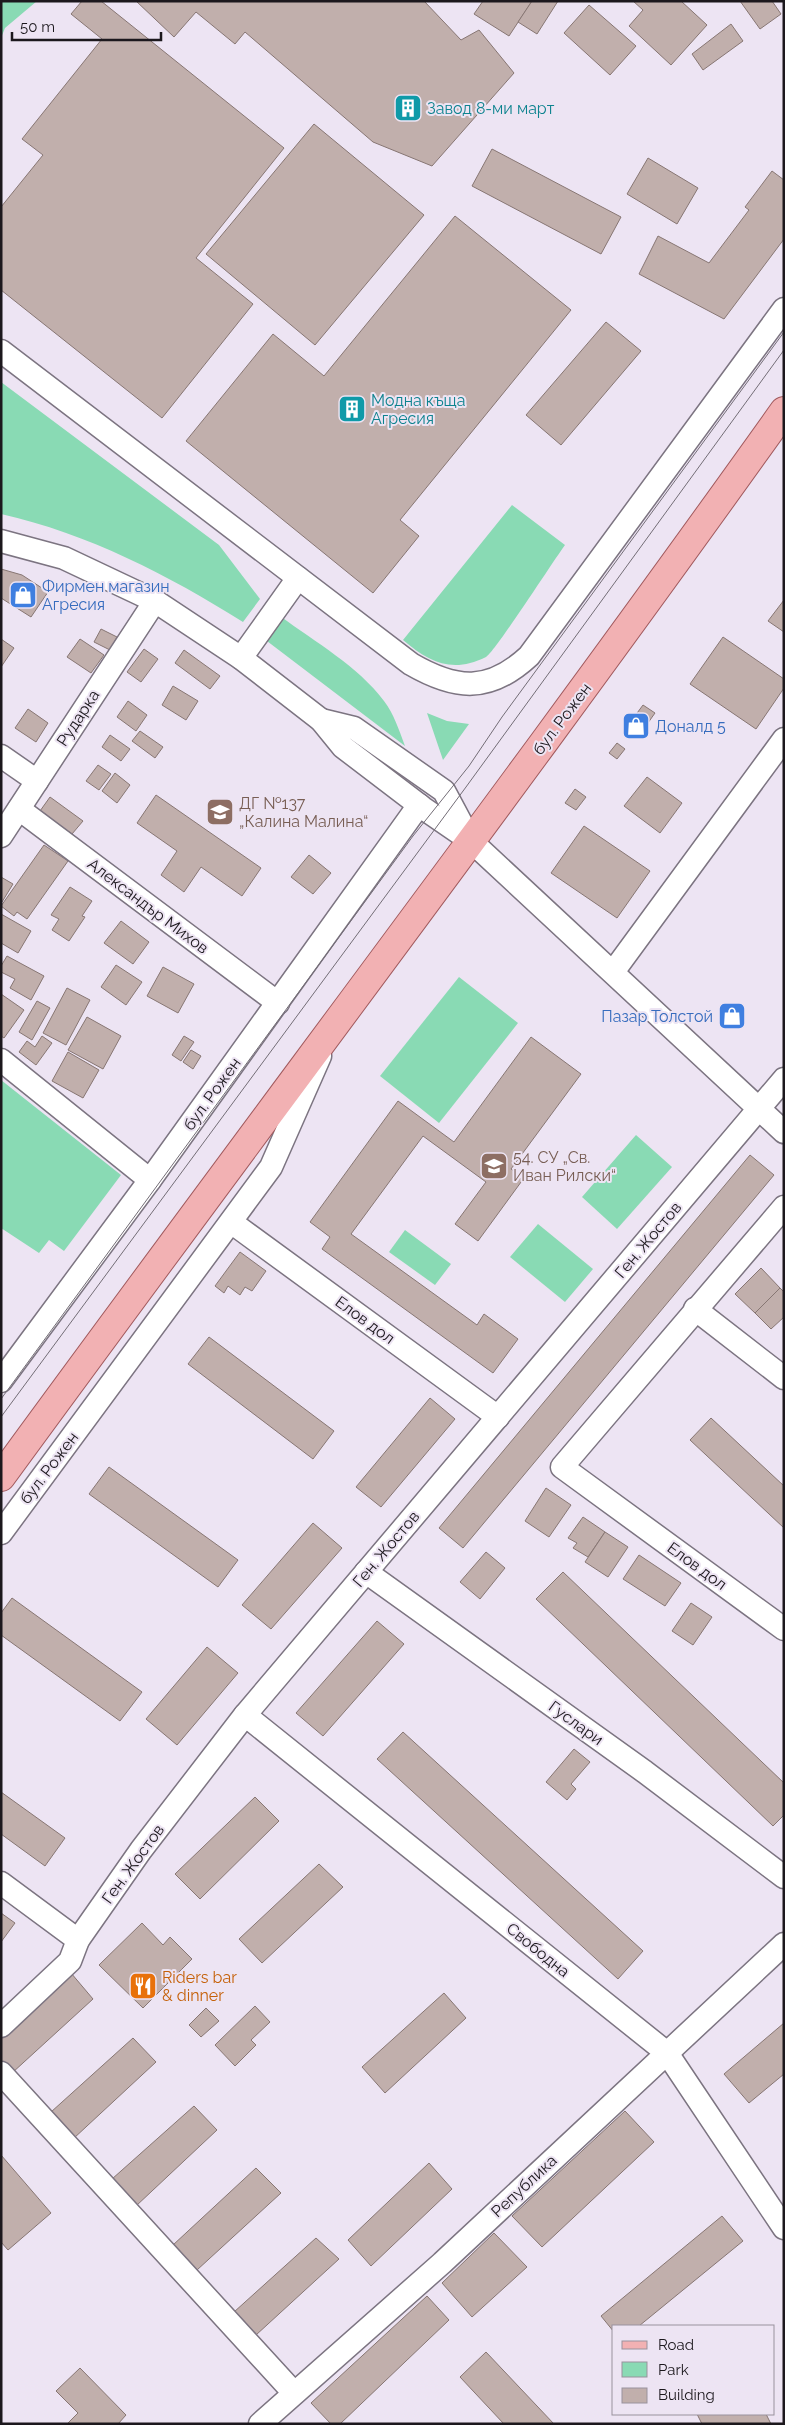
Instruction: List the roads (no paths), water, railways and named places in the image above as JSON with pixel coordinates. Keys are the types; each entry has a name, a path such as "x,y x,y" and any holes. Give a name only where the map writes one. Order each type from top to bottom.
{"main road":[{"name":"бул. Рожен","path":"1,1477 622,638 784,411"}],"street":[{"path":"1,351 411,664 432,676 475,685 492,681 512,672 529,656 784,310"},
{"path":"1,541 64,558 155,600 241,658 321,720 343,747 419,805 471,841 784,1132"},
{"path":"241,658 298,578"},
{"name":"Рударка","path":"1,836 155,600"},
{"path":"321,720 354,728 444,791 471,841"},
{"path":"613,972 784,739"},
{"path":"1,756 36,782"},
{"name":"бул. Рожен","path":"1,1381 150,1180 419,805"},
{"name":"Александър Михов","path":"19,809 278,1002"},
{"name":"бул. Рожен","path":"1,1533 271,1167 335,1024"},
{"path":"1,1060 150,1180"},
{"name":"Ген. Жостов","path":"1,2026 70,1961 78,1940 141,1850 245,1715 784,1079"},
{"path":"784,1207 695,1309 784,1378"},
{"name":"Елов дол","path":"231,1222 498,1417"},
{"name":"Елов дол","path":"695,1309 562,1467 784,1629"},
{"name":"Гуслари","path":"366,1572 645,1772 784,1877"},
{"name":"Свободна","path":"245,1715 667,2053 784,2228"},
{"path":"1,1883 78,1940"},
{"name":"Република","path":"260,2424 442,2263 784,1944"},
{"path":"1,2073 294,2393"}],"tram line":[{"path":"1,1399 413,836 469,766 502,717 784,332"},
{"path":"1,1417 466,787 784,350"}],"place":[{"name":"Завод 8-ми март","path":"408,108"},
{"name":"Модна къща Агресия","path":"352,409"},
{"name":"Фирмен магазин Агресия","path":"23,595"},
{"name":"Доналд 5","path":"636,726"},
{"name":"ДГ №137 „Калина Малина“","path":"220,812"},
{"name":"Пазар Толстой","path":"732,1016"},
{"name":"54. СУ „Св. Иван Рилски“","path":"494,1166"},
{"name":"Riders bar & dinner","path":"143,1986"}]}
